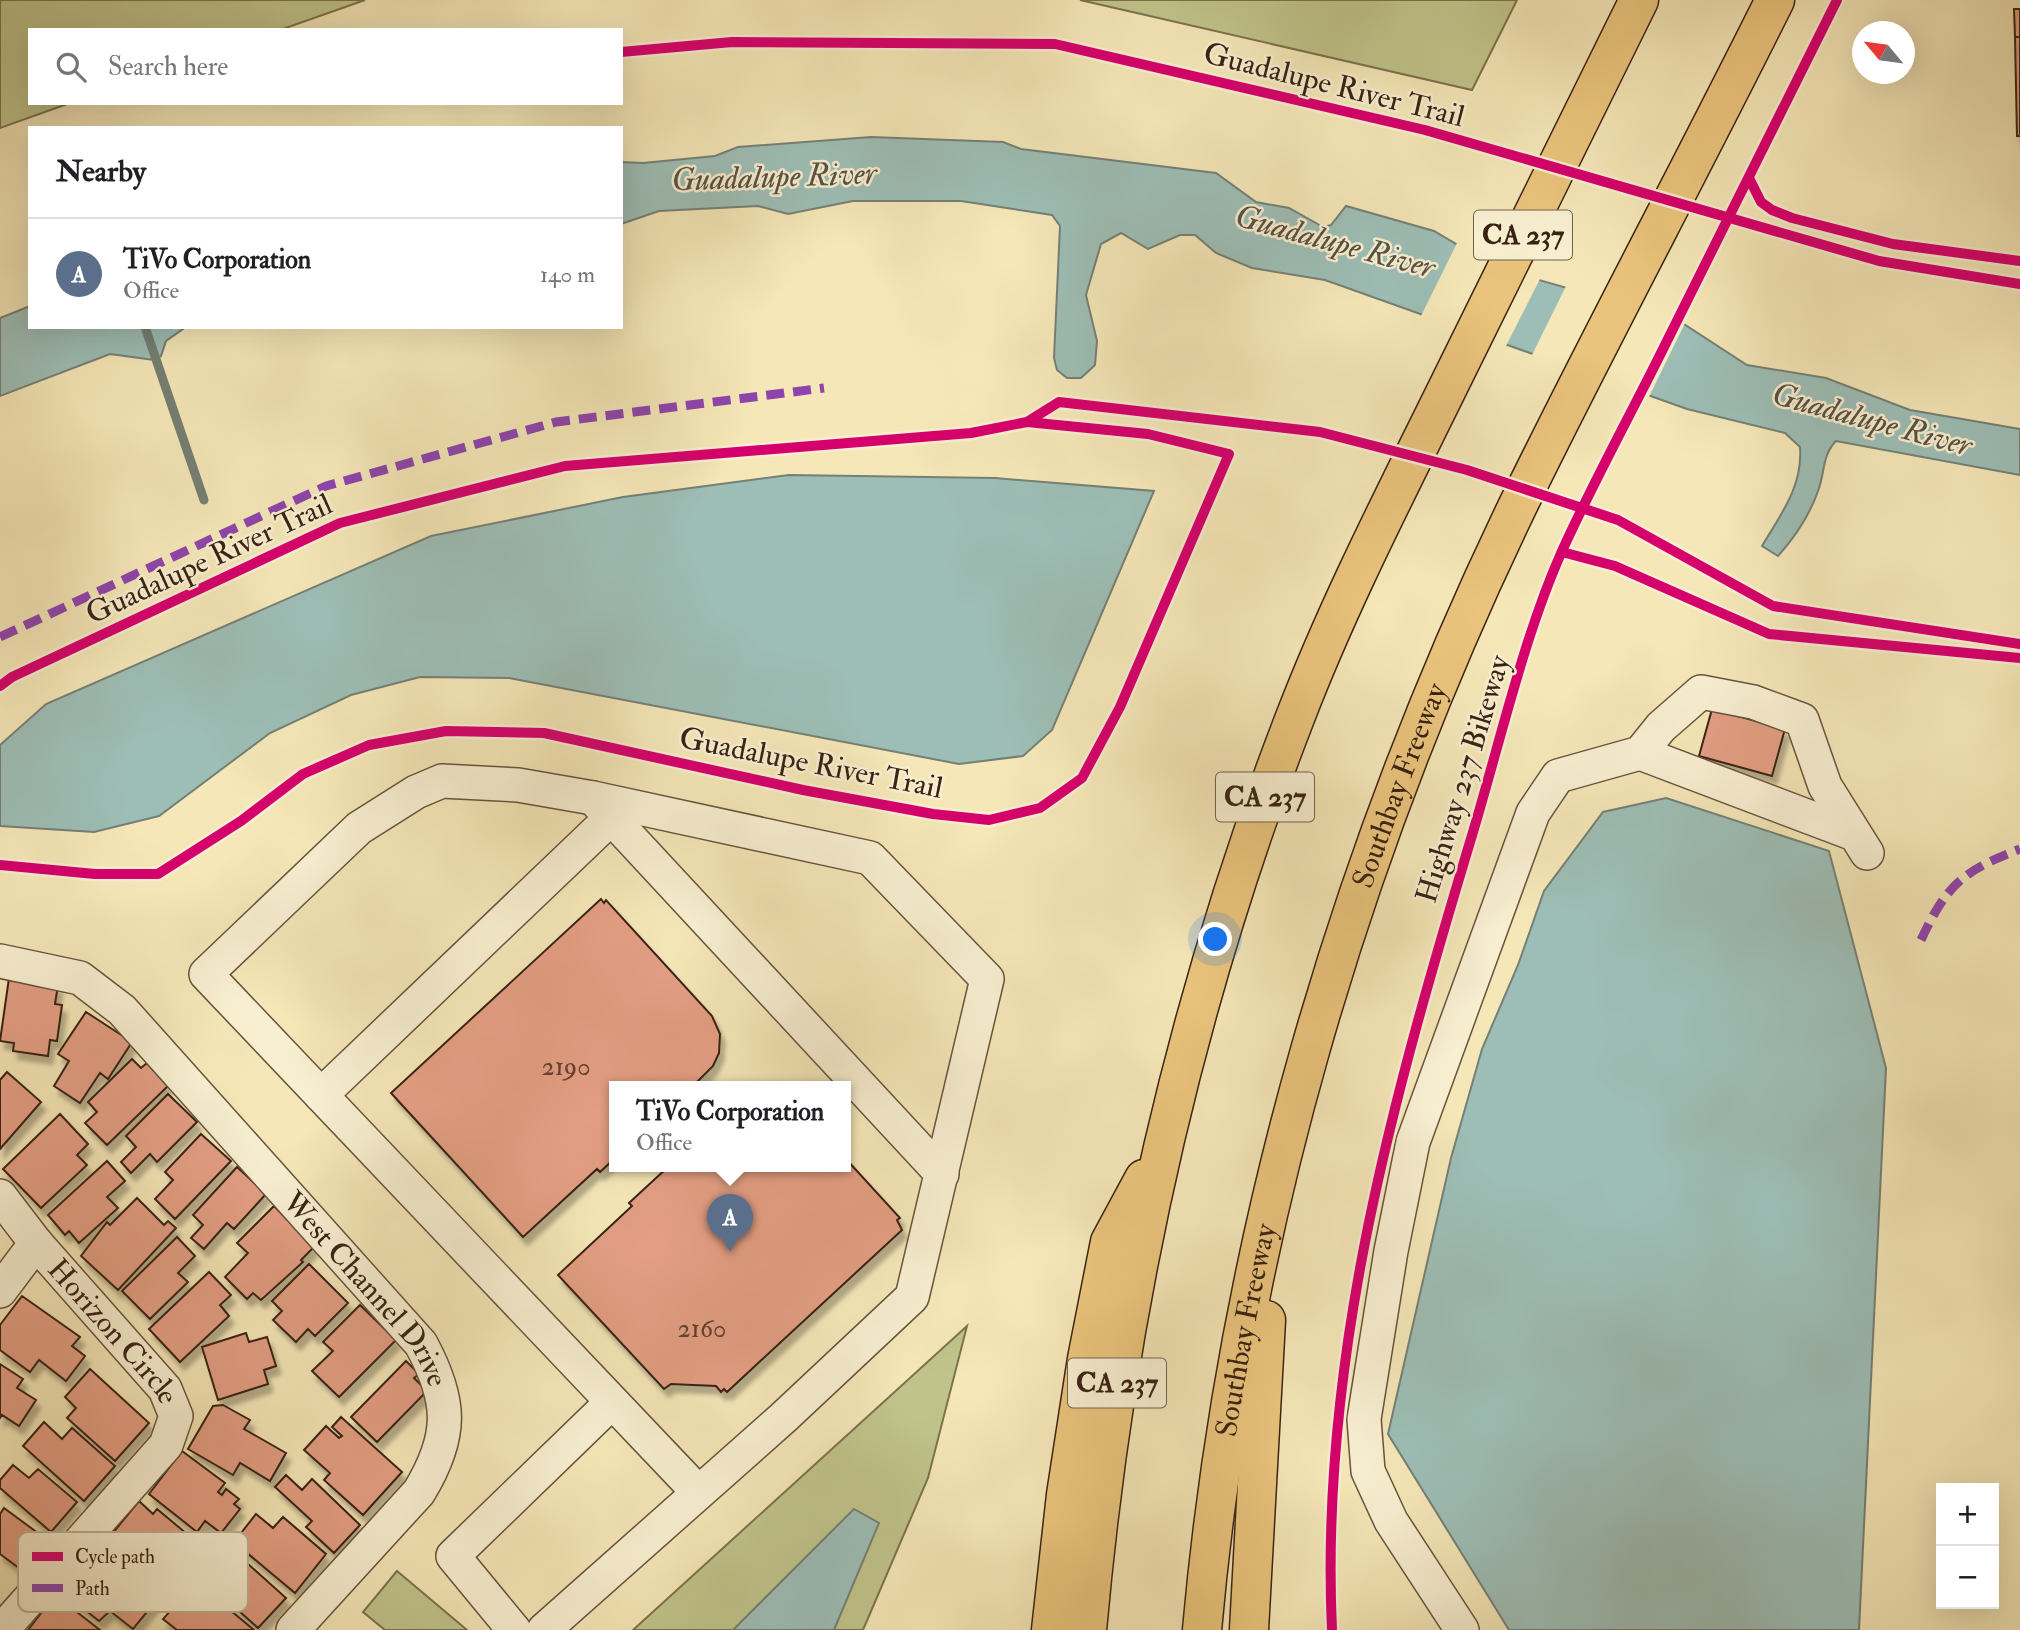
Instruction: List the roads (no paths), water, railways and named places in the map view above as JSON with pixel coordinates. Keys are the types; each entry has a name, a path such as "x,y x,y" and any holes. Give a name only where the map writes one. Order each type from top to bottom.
{"highway":[{"name":"CA 237","path":"1087,1630 1098,1508 1125,1328 1165,1140 1206,976 1261,807 1321,652 1407,470 1639,0"},
{"name":"Southbay Freeway","path":"1202,1630 1212,1524 1240,1340 1277,1171 1322,1007 1378,840 1446,670 1520,502 1775,0"},
{"path":"1051,1630 1066,1495 1087,1359 1110,1242 1165,1140"},
{"path":"1248,1630 1260,1398 1277,1171"}],"street":[{"path":"1462,1630 1391,1521 1368,1471 1364,1419 1391,1251 1413,1142 1533,813 1558,776 1640,753 1661,727 1701,692 1753,702 1802,720 1825,786 1860,844 1640,753"},
{"path":"544,1630 698,1492 912,1297 987,979 870,858 602,808 518,785 442,780 416,792 359,828 206,974 698,1492"},
{"path":"321,1095 602,808"},
{"path":"602,808 942,1174"},
{"name":"West Channel Drive","path":"0,961 80,978 122,1010 421,1344 439,1376 446,1410 445,1437 435,1466 419,1492 293,1630"},
{"name":"Horizon Circle","path":"0,1196 36,1243 166,1389 176,1416 166,1445 89,1532"},
{"path":"0,1291 36,1243"},
{"path":"514,1630 453,1556 612,1402"},
{"name":"Horizon Circle","path":"2,1630 18,1612"}],"water":[{"name":"Guadalupe River","path":"871,137 1003,142 1021,149 1216,173 1256,202 1289,208 1323,227 1331,225 1346,206 1434,231 1497,268 1676,319 1747,365 1826,378 1910,410 2020,429 2020,475 1836,441 1826,458 1820,484 1806,518 1778,556 1762,546 1789,499 1800,461 1800,447 1785,433 1687,409 1325,280 1252,268 1216,253 1195,235 1180,235 1148,249 1121,233 1101,244 1086,295 1097,341 1095,365 1081,378 1067,378 1057,370 1054,358 1060,226 1052,215 961,201 853,201 788,214 758,206 659,211 623,223 623,162 643,163 715,156 738,147"},
{"path":"28,307 28,329 183,329 166,341 161,356 154,360 110,354 0,396 0,318"},
{"path":"789,475 995,478 1154,491 1052,730 1023,756 959,764 509,678 420,677 351,695 270,733 159,816 94,832 0,826 0,745 46,704 431,536 623,497"},
{"path":"1666,798 1829,851 1886,1068 1859,1630 1509,1630 1388,1434 1451,1158 1482,1049 1518,965 1544,891 1603,812"},
{"path":"854,1509 879,1523 834,1630 733,1630"}],"waterway":[{"path":"146,329 204,500"}],"place":[{"name":"TiVo Corporation","path":"730,1252"}]}
